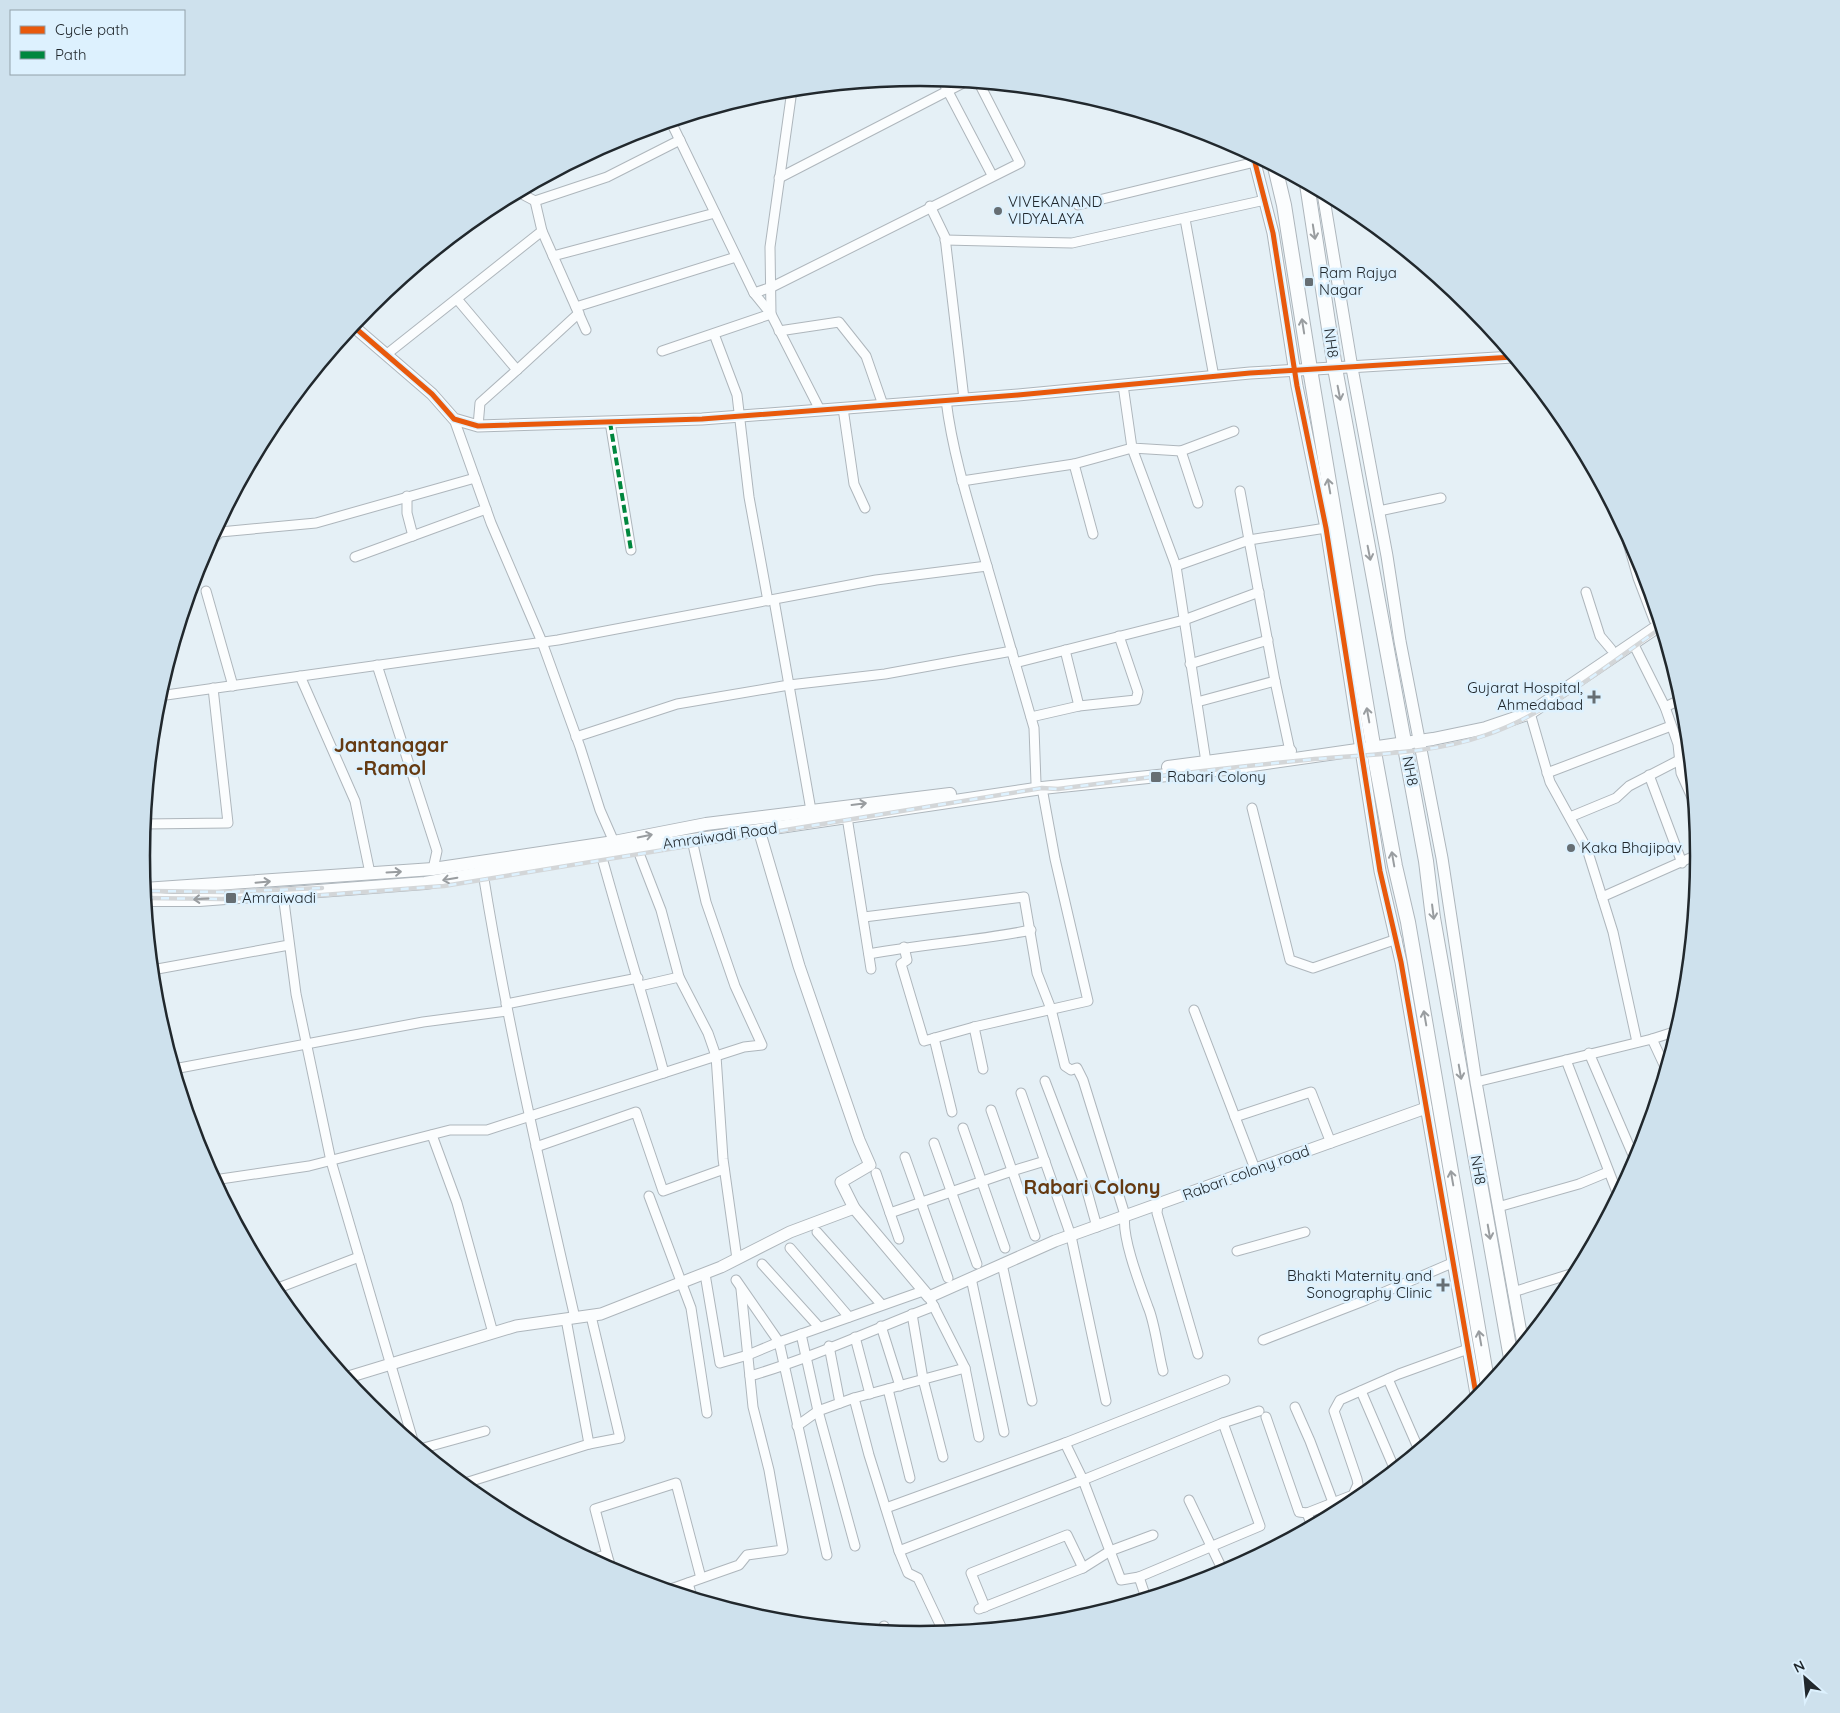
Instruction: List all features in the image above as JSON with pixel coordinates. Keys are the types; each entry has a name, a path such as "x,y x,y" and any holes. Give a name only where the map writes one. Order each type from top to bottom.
{"main road":[{"name":"NH8","path":"1277,175 1310,368 1367,746 1376,763 1395,866 1410,932 1487,1378"},
{"name":"NH8","path":"1307,190 1334,368 1404,740 1511,1350"},
{"path":"1419,738 1484,722 1523,707 1653,623"},
{"path":"151,889 433,869 614,842 706,824 812,816 1206,762 1367,746 1486,728 1530,713 1632,644 1654,624"},
{"name":"Amraiwadi Road","path":"151,900 283,894 425,884 637,848 759,830 812,816 847,817 1039,786 1225,769 1292,754"}],"street":[{"path":"946,87 992,175"},
{"path":"779,178 954,87"},
{"path":"754,293 772,287 992,175 1020,163 982,89"},
{"path":"771,314 770,247 791,98"},
{"path":"673,127 754,293 771,314 820,410"},
{"path":"525,196 535,201 607,177 680,140"},
{"path":"1078,205 1247,160"},
{"path":"1255,163 1273,233 1295,370 1367,746 1380,871 1397,939 1475,1390"},
{"path":"945,240 1072,243 1265,200"},
{"path":"535,201 542,231 586,330"},
{"path":"1324,201 1400,641 1442,858 1476,1082 1522,1337"},
{"path":"930,206 945,240 964,399"},
{"path":"553,256 715,212"},
{"path":"1185,218 1214,377"},
{"path":"387,354 542,231"},
{"path":"478,426 480,403 517,370 577,310 736,257"},
{"path":"457,299 517,370"},
{"path":"662,351 771,314"},
{"path":"780,331 839,322 866,356 882,405"},
{"path":"358,330 432,394 454,418 486,509 542,642 600,810 614,842"},
{"path":"714,334 737,395 749,497 789,685 812,816"},
{"path":"454,418 478,426 740,416 964,399 1310,368 1352,368 1476,357 1506,357"},
{"path":"1123,385 1132,448 1176,566 1206,762"},
{"path":"904,947 906,960 901,964 924,1041 974,1026 1088,1001 1039,786 1034,728 962,481 949,426 946,400"},
{"path":"843,408 854,484 865,508"},
{"path":"610,422 631,550"},
{"path":"962,481 1074,464 1132,448 1181,451 1234,431"},
{"path":"1181,451 1198,503"},
{"path":"1074,464 1093,534"},
{"path":"222,532 316,523 475,478"},
{"path":"1240,491 1275,682 1292,754"},
{"path":"407,496 407,513 413,536"},
{"path":"1379,511 1441,498"},
{"path":"355,557 486,509"},
{"path":"1176,566 1249,540 1326,528"},
{"path":"168,695 542,642 876,580 987,566"},
{"path":"206,590 233,686"},
{"path":"1015,663 1184,620 1259,592"},
{"path":"1586,592 1600,636 1611,649"},
{"path":"1031,717 1079,706 1130,702 1138,697 1119,636"},
{"path":"1190,664 1268,640"},
{"path":"1632,644 1665,707 1684,754"},
{"path":"1065,650 1079,706"},
{"path":"576,736 677,704 789,685 886,674 1012,651"},
{"path":"377,665 437,851 433,869"},
{"path":"300,676 354,801 370,873"},
{"path":"1197,702 1275,682"},
{"path":"151,824 228,823 213,688"},
{"path":"1665,707 1674,703"},
{"path":"1530,713 1548,773 1587,849 1613,932 1637,1042"},
{"path":"1548,773 1671,726"},
{"path":"1570,817 1616,798 1629,786 1684,757"},
{"path":"1684,760 1681,773 1687,786"},
{"path":"1649,775 1682,863"},
{"path":"1252,808 1290,960 1313,968 1397,939"},
{"path":"847,817 871,969"},
{"path":"759,830 799,966 870,1165 841,1182 854,1208 928,1298 965,1368 979,1437"},
{"path":"221,1179 308,1166 450,1130 487,1130 744,1047 762,1045 734,986 706,902 692,840"},
{"path":"637,848 661,910 679,977 708,1032 716,1056 724,1169 737,1259"},
{"path":"601,854 621,929 639,982 664,1073"},
{"path":"1602,897 1690,859"},
{"path":"483,873 506,1008 571,1318 589,1444"},
{"path":"283,894 296,994 331,1161 411,1435"},
{"path":"864,917 1024,897 1037,973 1051,1010 1065,1066 1070,1070 1077,1068 1083,1080 1125,1215 1124,1222 1128,1243 1148,1307 1162,1371"},
{"path":"869,954 904,947 990,938 1030,930"},
{"path":"158,969 289,945"},
{"path":"180,1068 639,982 679,977"},
{"path":"1194,1010 1255,1169"},
{"path":"974,1026 983,1068"},
{"path":"1476,1082 1669,1034"},
{"path":"934,1038 952,1112"},
{"path":"1652,1039 1662,1061"},
{"path":"1589,1053 1632,1152"},
{"path":"1566,1060 1615,1188"},
{"path":"1046,1081 1087,1191 1097,1227"},
{"path":"1235,1117 1311,1092 1331,1143"},
{"path":"1021,1094 1071,1236 1106,1401"},
{"name":"Rabari colony road","path":"928,1298 1002,1264 1125,1215 1426,1108"},
{"path":"991,1110 1035,1236"},
{"path":"536,1147 636,1112 663,1191 724,1169"},
{"path":"963,1128 1005,1248"},
{"path":"432,1135 457,1203 492,1333"},
{"path":"934,1143 977,1264"},
{"path":"905,1157 948,1278"},
{"path":"890,1213 1012,1170 1045,1161"},
{"path":"1498,1207 1579,1184 1608,1172"},
{"path":"876,1173 899,1239"},
{"path":"649,1196 667,1249 683,1282 691,1308 707,1413"},
{"path":"1158,1204 1157,1212 1198,1354"},
{"path":"352,1376 516,1326 601,1314 705,1274 790,1232 854,1208"},
{"path":"816,1232 882,1305"},
{"path":"1237,1251 1305,1232"},
{"path":"790,1248 848,1317"},
{"path":"282,1287 359,1257"},
{"path":"1263,1340 1366,1300 1452,1262"},
{"path":"762,1264 819,1328"},
{"path":"1002,1264 1032,1402"},
{"path":"705,1274 720,1363 748,1355 882,1305 928,1298"},
{"path":"1513,1292 1565,1276"},
{"path":"971,1278 1004,1432"},
{"path":"736,1280 740,1289 779,1342 826,1555"},
{"path":"676,1587 739,1565 748,1555 783,1550 769,1470 753,1407 740,1289"},
{"path":"750,1376 784,1366 806,1355 912,1314 928,1298"},
{"path":"912,1314 923,1379 943,1457"},
{"path":"470,1481 589,1444 620,1438 591,1316"},
{"path":"881,1326 900,1386"},
{"path":"801,1334 818,1411 855,1546"},
{"path":"855,1337 870,1394"},
{"path":"829,1346 840,1403"},
{"path":"1355,1492 1358,1484 1334,1411 1340,1400 1388,1379 1468,1349"},
{"path":"797,1426 818,1411 854,1398 965,1368"},
{"path":"1388,1379 1417,1445"},
{"path":"886,1508 1065,1443 1225,1380"},
{"path":"888,1389 910,1478"},
{"path":"1361,1391 1393,1465"},
{"path":"854,1398 886,1508 908,1573 918,1578 941,1626"},
{"path":"1295,1407 1333,1503"},
{"path":"900,1551 1223,1423 1263,1414 1299,1512 1307,1512 1350,1496"},
{"path":"1065,1443 1082,1480 1121,1580 1139,1577 1260,1526 1223,1423"},
{"path":"426,1447 485,1431"},
{"path":"608,1560 596,1509 676,1482 701,1578"},
{"path":"1190,1500 1220,1566"},
{"path":"1307,1512 1310,1521"},
{"path":"1083,1568 1066,1535 970,1573 982,1608 1083,1568 1110,1551 1152,1535"},
{"path":"600,1557 606,1555"},
{"path":"1139,1577 1144,1593"},
{"path":"688,1583 690,1592"}],"railway":[{"path":"151,898 222,899 309,896 444,886 1042,788 1058,789 1244,766 1420,750 1464,742 1509,726 1532,715 1576,688 1656,632"},
{"path":"152,891 224,892 322,888"}],"marked path":[{"path":"610,422 631,550"}],"cycle path":[{"path":"1255,163 1273,233 1297,386 1326,528 1380,871 1401,962 1475,1390"},
{"path":"358,330 432,394 454,419 478,426 702,419 1018,395 1250,373 1506,357"}],"place":[{"name":"VIVEKANAND VIDYALAYA","path":"998,211"},
{"name":"Ram Rajya Nagar","path":"1309,282"},
{"name":"Gujarat Hospital, Ahmedabad","path":"1594,697"},
{"name":"Rabari Colony","path":"1156,777"},
{"name":"Kaka Bhajipav","path":"1571,848"},
{"name":"Amraiwadi","path":"231,898"},
{"name":"Bhakti Maternity and Sonography Clinic","path":"1443,1285"}],"district":[{"name":"Jantanagar -Ramol","path":"391,756"},
{"name":"Rabari Colony","path":"1092,1187"}]}
